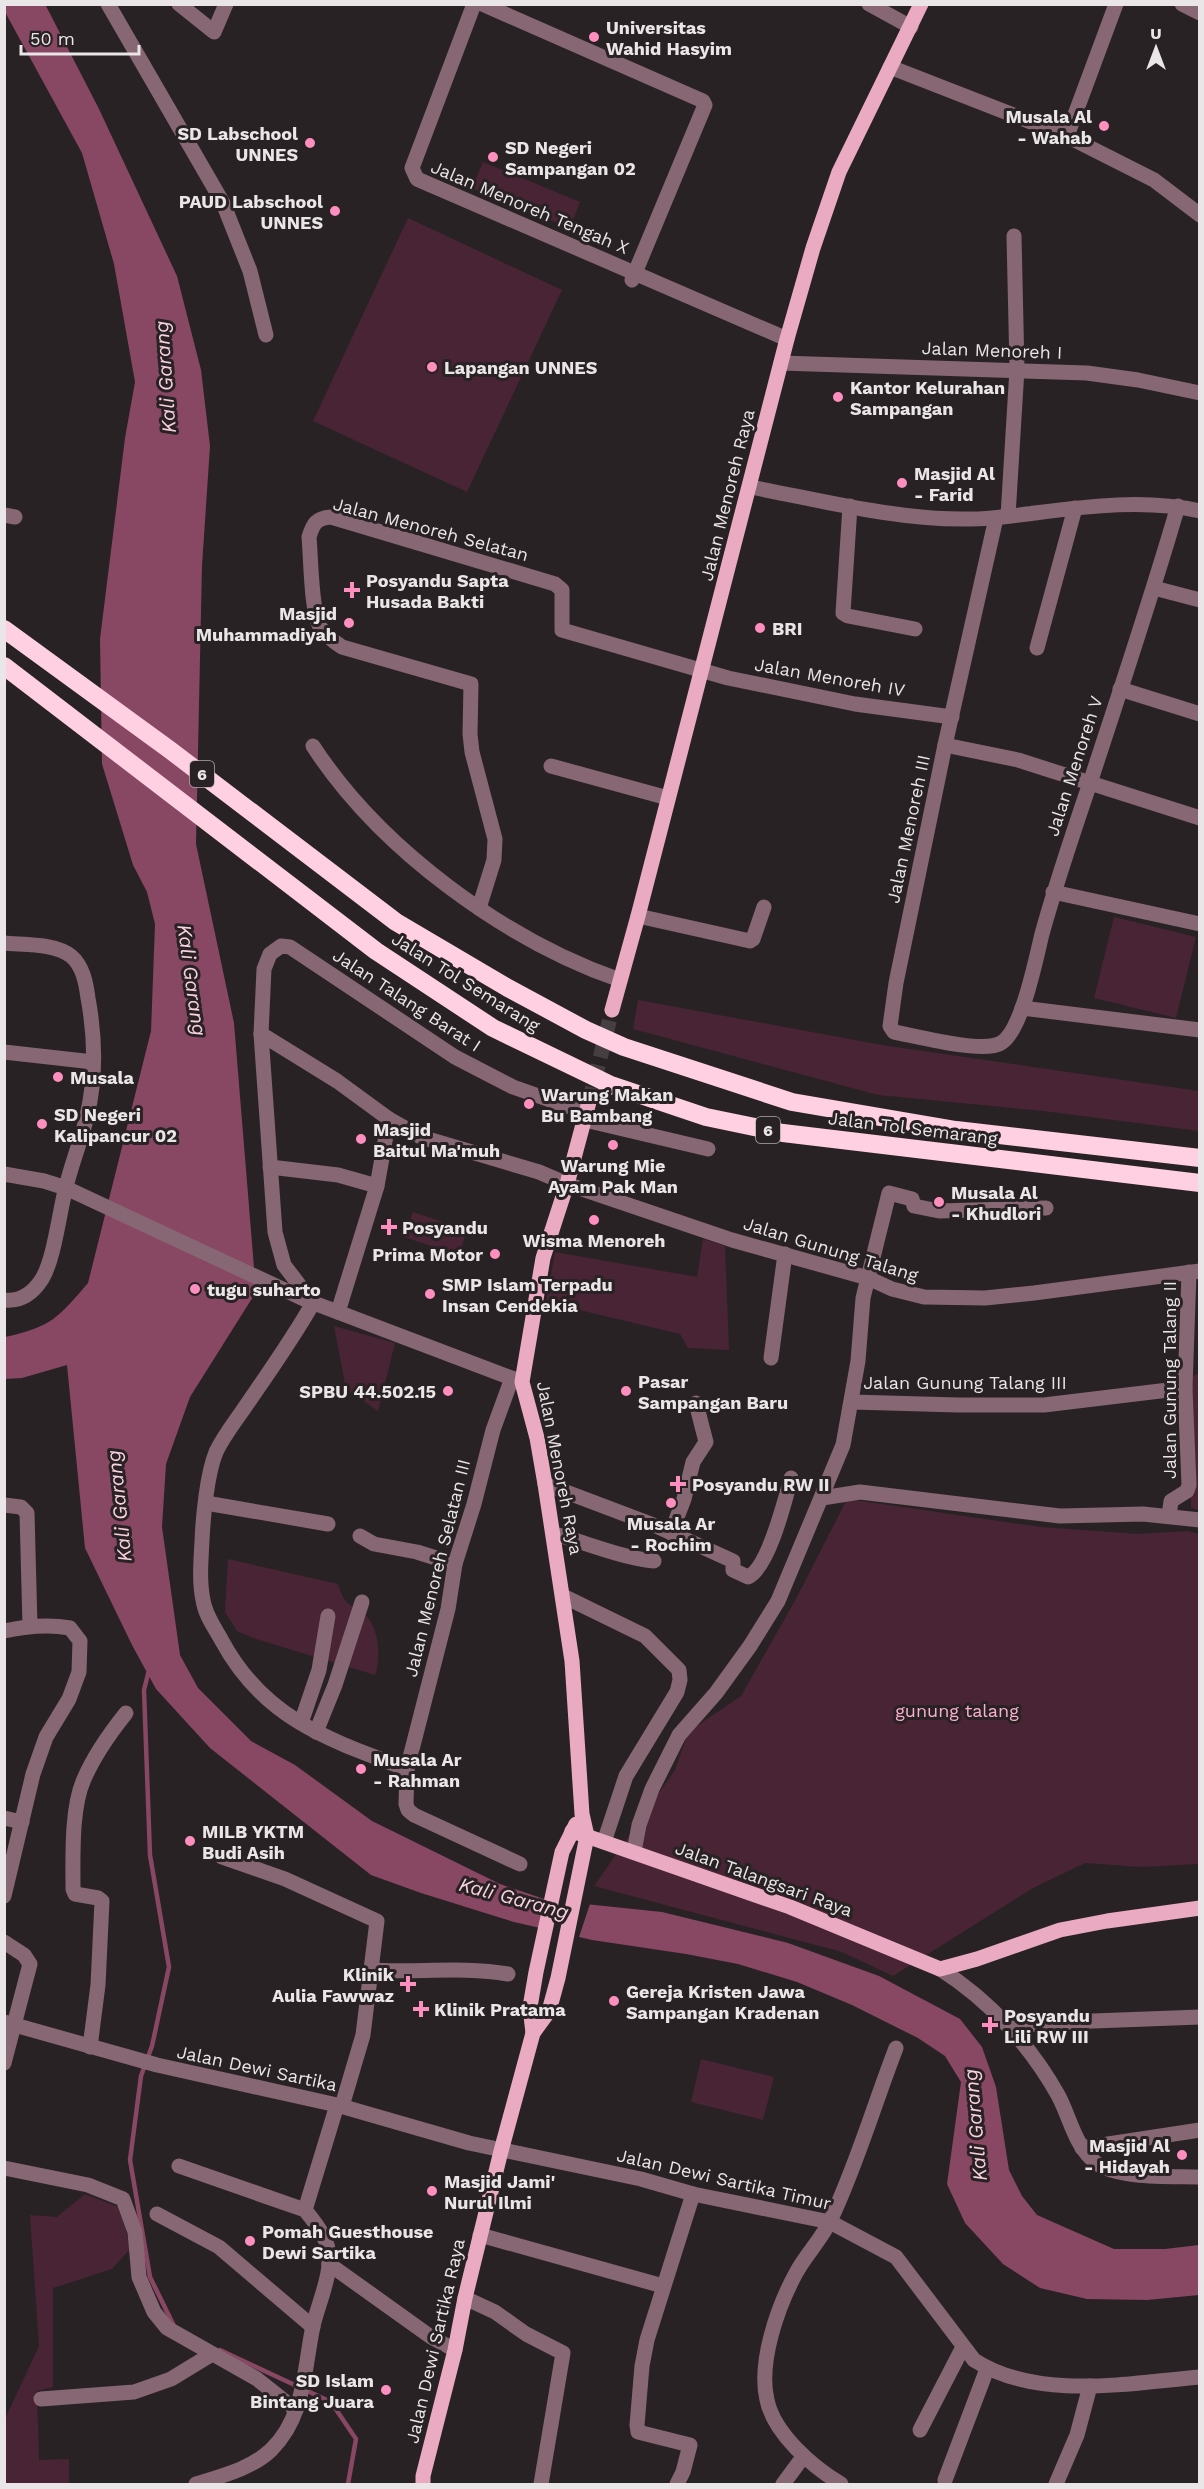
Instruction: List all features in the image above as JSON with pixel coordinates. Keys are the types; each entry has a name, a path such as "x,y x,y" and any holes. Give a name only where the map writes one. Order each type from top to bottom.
{"highway":[{"name":"Jalan Tol Semarang","path":"4,629 170,750 396,922 508,988 624,1047 792,1102 956,1130 1200,1158"},
{"name":"Jalan Tol Semarang","path":"4,666 376,951 493,1028 611,1085 706,1118 783,1133 1200,1183"}],"main road":[{"name":"Jalan Menoreh Raya","path":"612,1010 787,339 813,248 839,172 921,4"},
{"name":"Jalan Menoreh Raya","path":"558,1978 584,1856 579,1833 582,1814 572,1661 554,1534 537,1438 517,1380 543,1258 587,1112"},
{"name":"Jalan Menoreh Raya","path":"536,1972 562,1852 579,1833"},
{"name":"Jalan Talangsari Raya","path":"579,1833 790,1907 940,1969"},
{"path":"940,1969 977,1959 1060,1930 1200,1908"},
{"name":"Jalan Dewi Sartika Raya","path":"421,2482 455,2350 480,2235 533,2032 530,2007 536,1972"},
{"name":"Jalan Dewi Sartika Raya","path":"533,2032 549,2011 558,1978"}],"street":[{"path":"108,4 223,203 250,271 266,335"},
{"path":"179,4 214,32 226,4"},
{"name":"Jalan Menoreh Tengah X","path":"474,4 412,168 417,179 633,277 787,339"},
{"name":"Jalan Menoreh Tengah X","path":"482,4 703,100 705,105 633,277"},
{"path":"869,4 911,27"},
{"path":"1067,136 1116,4"},
{"path":"1182,4 1200,13"},
{"path":"890,67 1067,136 1154,180 1200,215"},
{"name":"Jalan Menoreh III","path":"1008,1037 995,1046 976,1047 894,1032 890,1028 896,983 945,744 1002,517 1017,369 1014,236"},
{"name":"Jalan Menoreh I","path":"781,363 1087,373 1138,380 1200,393"},
{"path":"750,487 910,517 963,519 1002,517 1075,508 1125,505 1178,506 1200,511"},
{"path":"850,506 843,613 848,616 915,629"},
{"name":"Jalan Menoreh V","path":"1008,1037 1022,1008 1053,892 1154,588 1178,506"},
{"path":"1037,648 1075,508"},
{"name":"Jalan Menoreh Selatan","path":"479,908 494,860 495,839 472,752 471,684 342,646 327,637 319,625 315,611 309,537 313,525 320,518 331,517 555,584 562,590 562,630 702,670"},
{"path":"1154,588 1200,600"},
{"name":"Jalan Menoreh IV","path":"702,670 728,678 824,698 952,717"},
{"path":"1120,689 1200,714"},
{"path":"945,744 1018,760 1200,819"},
{"path":"313,746 333,778 400,847 479,908 532,942 593,971 620,980"},
{"path":"551,766 668,798"},
{"path":"1053,892 1200,924"},
{"path":"638,916 750,941 753,939 764,907"},
{"path":"4,943 60,950 71,956 79,965 91,1011 93,1062 87,1114 69,1190 47,1266 41,1279 29,1294 21,1299 4,1300"},
{"name":"Jalan Talang Barat I","path":"261,1034 264,969 270,954 276,948 281,945 290,947 455,1057 513,1087 708,1149"},
{"path":"1022,1008 1200,1030"},
{"path":"261,1034 270,1167 279,1252 290,1275 313,1303"},
{"name":"Jalan Gunung Talang","path":"261,1034 345,1087 388,1119 421,1137 539,1172 567,1184 722,1236 868,1278 892,1289 924,1297 949,1298 1034,1293 1194,1272"},
{"path":"4,1052 93,1062"},
{"path":"338,1312 377,1186 388,1119"},
{"path":"270,1167 338,1175 377,1186"},
{"path":"4,1174 44,1181 69,1190 313,1303 517,1380"},
{"path":"634,1852 639,1825 652,1790 679,1735 716,1693 750,1647 778,1601 843,1445 858,1360 863,1298 889,1193 912,1198 914,1206 939,1211 1046,1208"},
{"path":"771,1358 785,1254"},
{"name":"Jalan Gunung Talang II","path":"1169,1516 1171,1501 1187,1491 1189,1485 1185,1388 1194,1272"},
{"path":"313,1303 217,1451 206,1503 201,1570 205,1609 245,1678 287,1717 350,1748 407,1769"},
{"name":"Jalan Menoreh Selatan III","path":"517,1380 493,1430 455,1564 448,1609 407,1769 406,1804 408,1810 414,1815 520,1864"},
{"name":"Jalan Gunung Talang III","path":"852,1402 1044,1405 1185,1388"},
{"path":"670,1533 684,1499 693,1462 706,1442 696,1403"},
{"path":"545,1484 670,1533 733,1561 735,1572 750,1577 759,1567 776,1529 791,1478"},
{"path":"822,1498 860,1492 1060,1516 1143,1514 1200,1520"},
{"path":"206,1503 328,1524"},
{"path":"4,1504 21,1507 27,1513 30,1626"},
{"path":"554,1534 594,1545 628,1558 654,1561"},
{"path":"360,1536 374,1544 417,1552 455,1564"},
{"path":"563,1596 645,1636 679,1670 680,1680 677,1692 626,1776 604,1842"},
{"path":"316,1732 335,1685 362,1602"},
{"path":"300,1723 319,1670 328,1616"},
{"path":"4,1630 30,1626 70,1628 80,1641 80,1661 69,1699 46,1737 36,1765 4,1896"},
{"path":"90,2048 98,1985 102,1901 98,1898 75,1894 73,1889 76,1810 83,1781 112,1731 126,1713"},
{"path":"4,1818 22,1822"},
{"path":"222,1857 285,1879 375,1919 363,2035 314,2175 305,2210"},
{"path":"4,1942 24,1955 30,1964 10,2023 4,2063"},
{"path":"370,1970 399,1972 466,1969 508,1974"},
{"path":"940,1969 962,1983 1009,2026 1040,2064 1082,2148 1096,2163 1112,2170 1200,2177"},
{"path":"1009,2026 1122,2019 1200,2018"},
{"name":"Jalan Dewi Sartika","path":"10,2023 157,2066 339,2106 501,2151"},
{"path":"841,2484 803,2457 772,2415 767,2401 765,2378 768,2353 782,2300 797,2270 830,2222 896,2048"},
{"path":"1082,2148 1200,2130"},
{"name":"Jalan Dewi Sartika Timur","path":"501,2151 641,2179 693,2194 830,2222 896,2257 974,2360 987,2369 1019,2381 1090,2386 1200,2377"},
{"path":"178,2166 305,2210 327,2243 330,2264 313,2327 302,2392 288,2429 269,2451 238,2471 196,2484"},
{"path":"4,2168 88,2185 123,2199 135,2232 139,2277 154,2312 167,2328 257,2379 296,2410"},
{"path":"676,2484 683,2472 690,2445 637,2431 646,2340 693,2194"},
{"path":"157,2214 228,2254 313,2327"},
{"path":"480,2235 663,2286"},
{"path":"330,2264 430,2337 455,2350"},
{"path":"465,2298 495,2312 526,2334 563,2353 541,2484"},
{"path":"920,2430 963,2348"},
{"path":"41,2399 134,2392 171,2379 212,2354"},
{"path":"945,2480 987,2369"},
{"path":"1056,2484 1077,2435 1090,2386"},
{"path":"783,2484 803,2457"}],"green space":[{"path":"483,162 580,202 570,228 472,188"},
{"name":"Lapangan UNNES","path":"408,218 562,290 467,492 313,421"},
{"path":"1114,917 1196,937 1176,1018 1094,998"},
{"path":"638,1000 882,1045 1199,1091 1199,1131 1043,1111 878,1095 633,1029"},
{"path":"413,1212 467,1230 459,1255 404,1237"},
{"path":"703,1239 725,1246 729,1350 688,1348 680,1334 546,1302 555,1252 697,1277"},
{"path":"334,1326 395,1343 378,1411 346,1389"},
{"path":"1199,1373 1199,1510 1191,1508 1189,1378"},
{"name":"gunung talang","path":"847,1499 1041,1527 1137,1534 1188,1531 1199,1534 1199,1864 1140,1867 1085,1863 1033,1888 893,1976 842,1952 594,1886 675,1770 688,1732 741,1696 797,1597"},
{"path":"228,1559 338,1584 344,1599 369,1619 375,1631 378,1661 375,1675 256,1639 237,1631 225,1612"},
{"path":"701,2059 774,2077 763,2120 691,2102"},
{"path":"85,2194 121,2208 130,2249 112,2269 53,2288 53,2387 37,2391 39,2460 69,2459 69,2484 5,2484 4,2421 39,2346 30,2215 57,2217"}],"water":[{"name":"Kali Garang","path":"45,4 99,109 177,276 201,370 210,446 202,566 196,844 234,1023 256,1292 190,1397 166,1464 162,1527 180,1655 198,1688 251,1741 295,1765 372,1821 500,1884 547,1900 662,1912 788,1943 879,1976 960,2019 982,2047 996,2087 1009,2170 1022,2196 1037,2215 1114,2249 1165,2249 1199,2245 1199,2295 1147,2300 1087,2299 1040,2288 1003,2264 965,2223 947,2184 961,2082 945,2056 918,2038 852,2005 797,1982 738,1964 592,1940 514,1922 371,1875 210,1748 156,1689 132,1645 85,1548 67,1365 22,1378 5,1379 5,1337 44,1325 61,1313 88,1283 151,1031 155,924 147,892 133,865 102,764 100,639 125,438 135,382 114,264 82,153 5,12 5,5"}],"pier":[{"path":"556,1898 591,1901 578,1940 549,1933"}],"waterway":[{"path":"149,1670 144,1690 150,1855 169,1967 152,2046 141,2076 130,2160 150,2277 174,2326"},
{"path":"220,2350 331,2402 356,2439 348,2484"}],"tunnel":[{"path":"589,1102 612,1010"}],"place":[{"name":"Universitas Wahid Hasyim","path":"594,37"},
{"name":"Musala Al - Wahab","path":"1104,126"},
{"name":"SD Labschool UNNES","path":"310,143"},
{"name":"SD Negeri Sampangan 02","path":"493,157"},
{"name":"PAUD Labschool UNNES","path":"335,211"},
{"name":"Lapangan UNNES","path":"432,367"},
{"name":"Kantor Kelurahan Sampangan","path":"838,397"},
{"name":"Masjid Al - Farid","path":"902,483"},
{"name":"Posyandu Sapta Husada Bakti","path":"352,590"},
{"name":"Masjid Muhammadiyah","path":"349,623"},
{"name":"BRI","path":"760,628"},
{"name":"Musala","path":"58,1077"},
{"name":"Warung Makan Bu Bambang","path":"529,1104"},
{"name":"SD Negeri Kalipancur 02","path":"42,1124"},
{"name":"Masjid Baitul Ma'muh","path":"361,1139"},
{"name":"Warung Mie Ayam Pak Man","path":"613,1145"},
{"name":"Musala Al - Khudlori","path":"939,1202"},
{"name":"Wisma Menoreh","path":"594,1220"},
{"name":"Posyandu","path":"389,1227"},
{"name":"Prima Motor","path":"495,1254"},
{"name":"tugu suharto","path":"195,1289"},
{"name":"SMP Islam Terpadu Insan Cendekia","path":"430,1294"},
{"name":"SPBU 44.502.15","path":"448,1391"},
{"name":"Pasar Sampangan Baru","path":"626,1391"},
{"name":"Posyandu RW II","path":"678,1484"},
{"name":"Musala Ar - Rochim","path":"671,1503"},
{"name":"Musala Ar - Rahman","path":"361,1769"},
{"name":"MILB YKTM Budi Asih","path":"190,1841"},
{"name":"Klinik Aulia Fawwaz","path":"408,1984"},
{"name":"Gereja Kristen Jawa Sampangan Kradenan","path":"614,2001"},
{"name":"Klinik Pratama","path":"421,2009"},
{"name":"Posyandu Lili RW III","path":"990,2025"},
{"name":"Masjid Al - Hidayah","path":"1182,2155"},
{"name":"Masjid Jami' Nurul Ilmi","path":"432,2191"},
{"name":"Pomah Guesthouse Dewi Sartika","path":"250,2241"},
{"name":"SD Islam Bintang Juara","path":"386,2390"}]}
